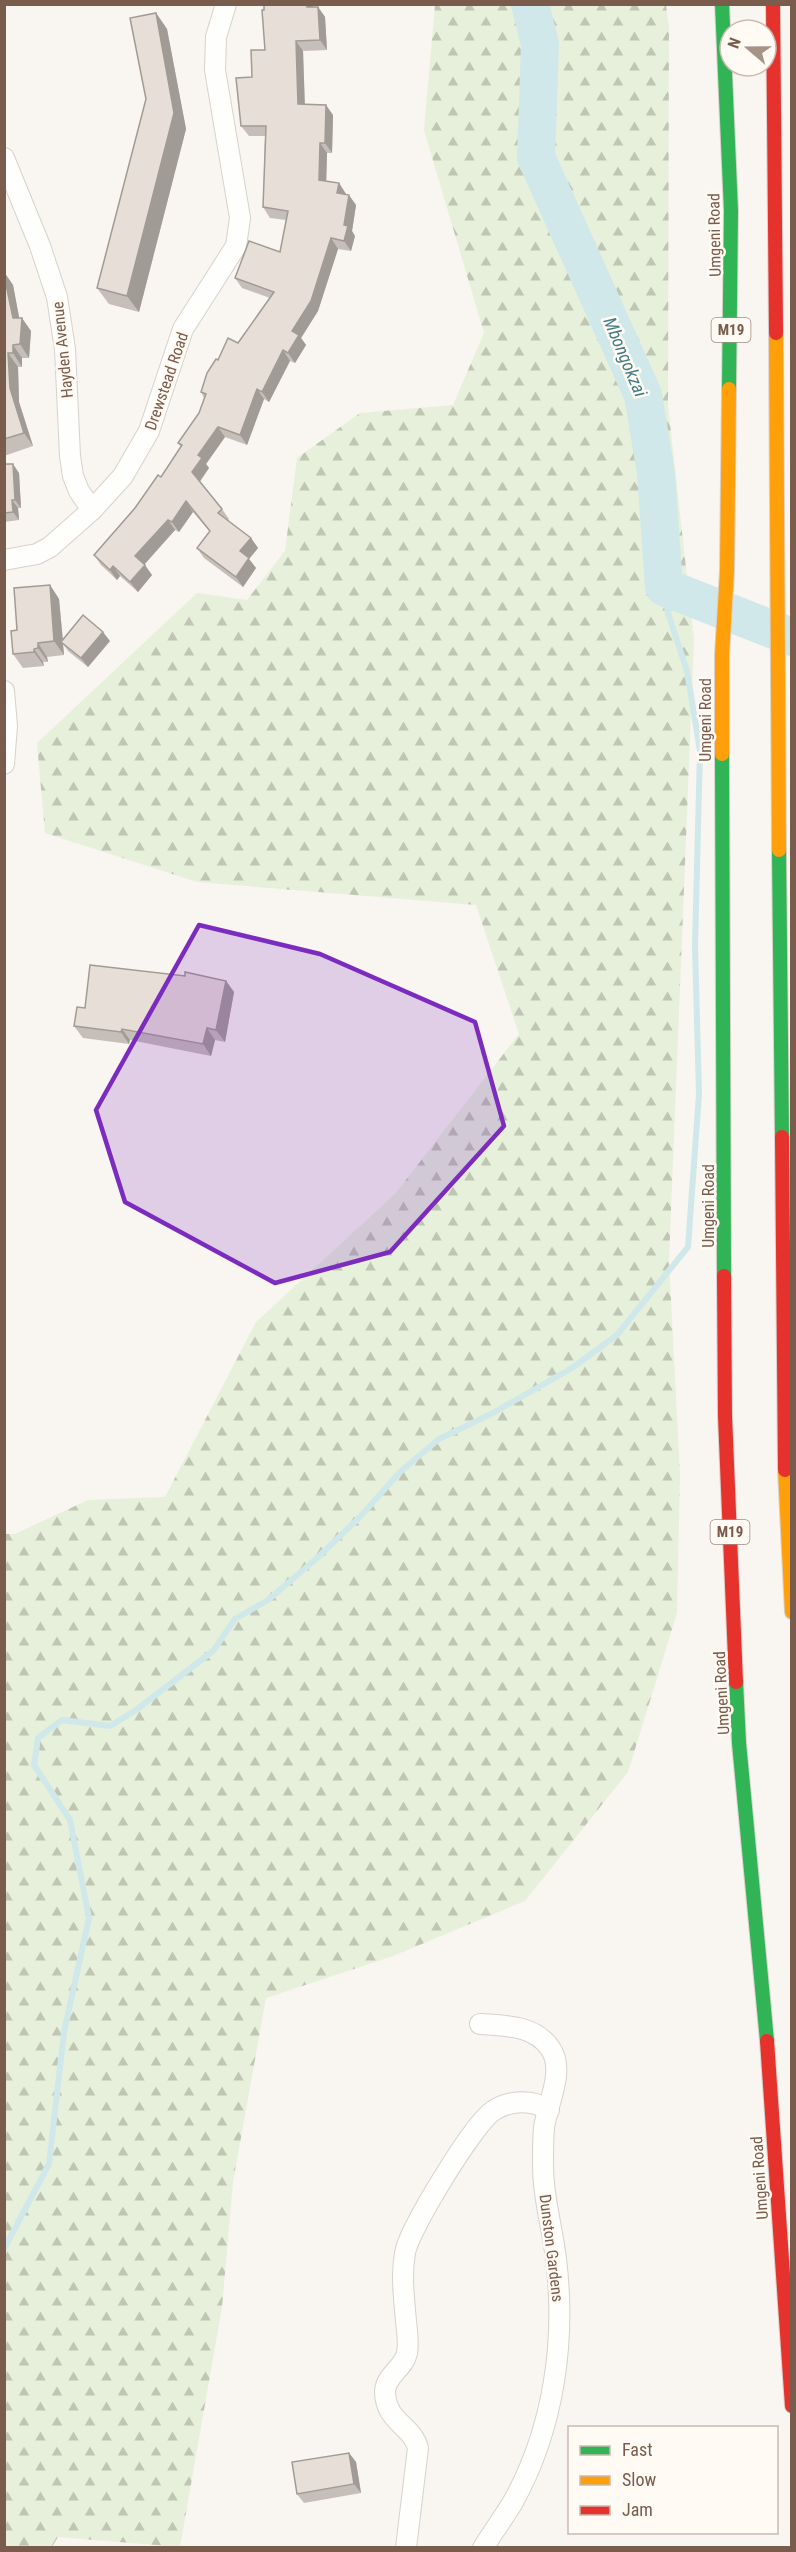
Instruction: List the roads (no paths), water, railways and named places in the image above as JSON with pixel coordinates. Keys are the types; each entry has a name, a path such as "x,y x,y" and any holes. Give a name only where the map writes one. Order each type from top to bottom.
{"highway":[{"name":"Umgeni Road","path":"722,4 731,210 729,503 722,655 725,1416 739,1743 765,2011 792,2406"},
{"name":"M19","path":"773,4 784,1446 792,1612"}],"street":[{"name":"Drewstead Road","path":"4,560 37,554 50,547 92,510 123,476 141,449 157,412 183,328 232,255 240,233 240,218 215,70 216,38 226,4"},
{"name":"Hayden Avenue","path":"4,158 40,246 57,297 65,349 73,476 79,491 92,510"},
{"path":"4,690 7,726 4,764"},
{"name":"Dunston Gardens","path":"480,2024 514,2027 532,2032 543,2039 552,2050 556,2068 544,2127 543,2170 556,2259 560,2307 558,2358 553,2392 528,2470 513,2502 483,2547"},
{"path":"406,2547 418,2448 414,2439 394,2419 389,2410 386,2391 388,2381 402,2365 408,2349 403,2276 406,2246 452,2164 486,2116 503,2106 524,2102 536,2103 549,2110"}],"waterway":[{"name":"Mbongokzai","path":"530,4 540,44 536,157 643,395 656,473 664,587 792,637"},
{"path":"4,2249 49,2164 64,2032 89,1918 70,1820 34,1765 38,1738 62,1720 110,1726 136,1710 213,1651 235,1619 268,1600 316,1559 359,1518 400,1472 439,1439 491,1414 572,1368 617,1335 688,1247 699,1094 695,946 700,751 687,671 668,613 664,587"}]}
